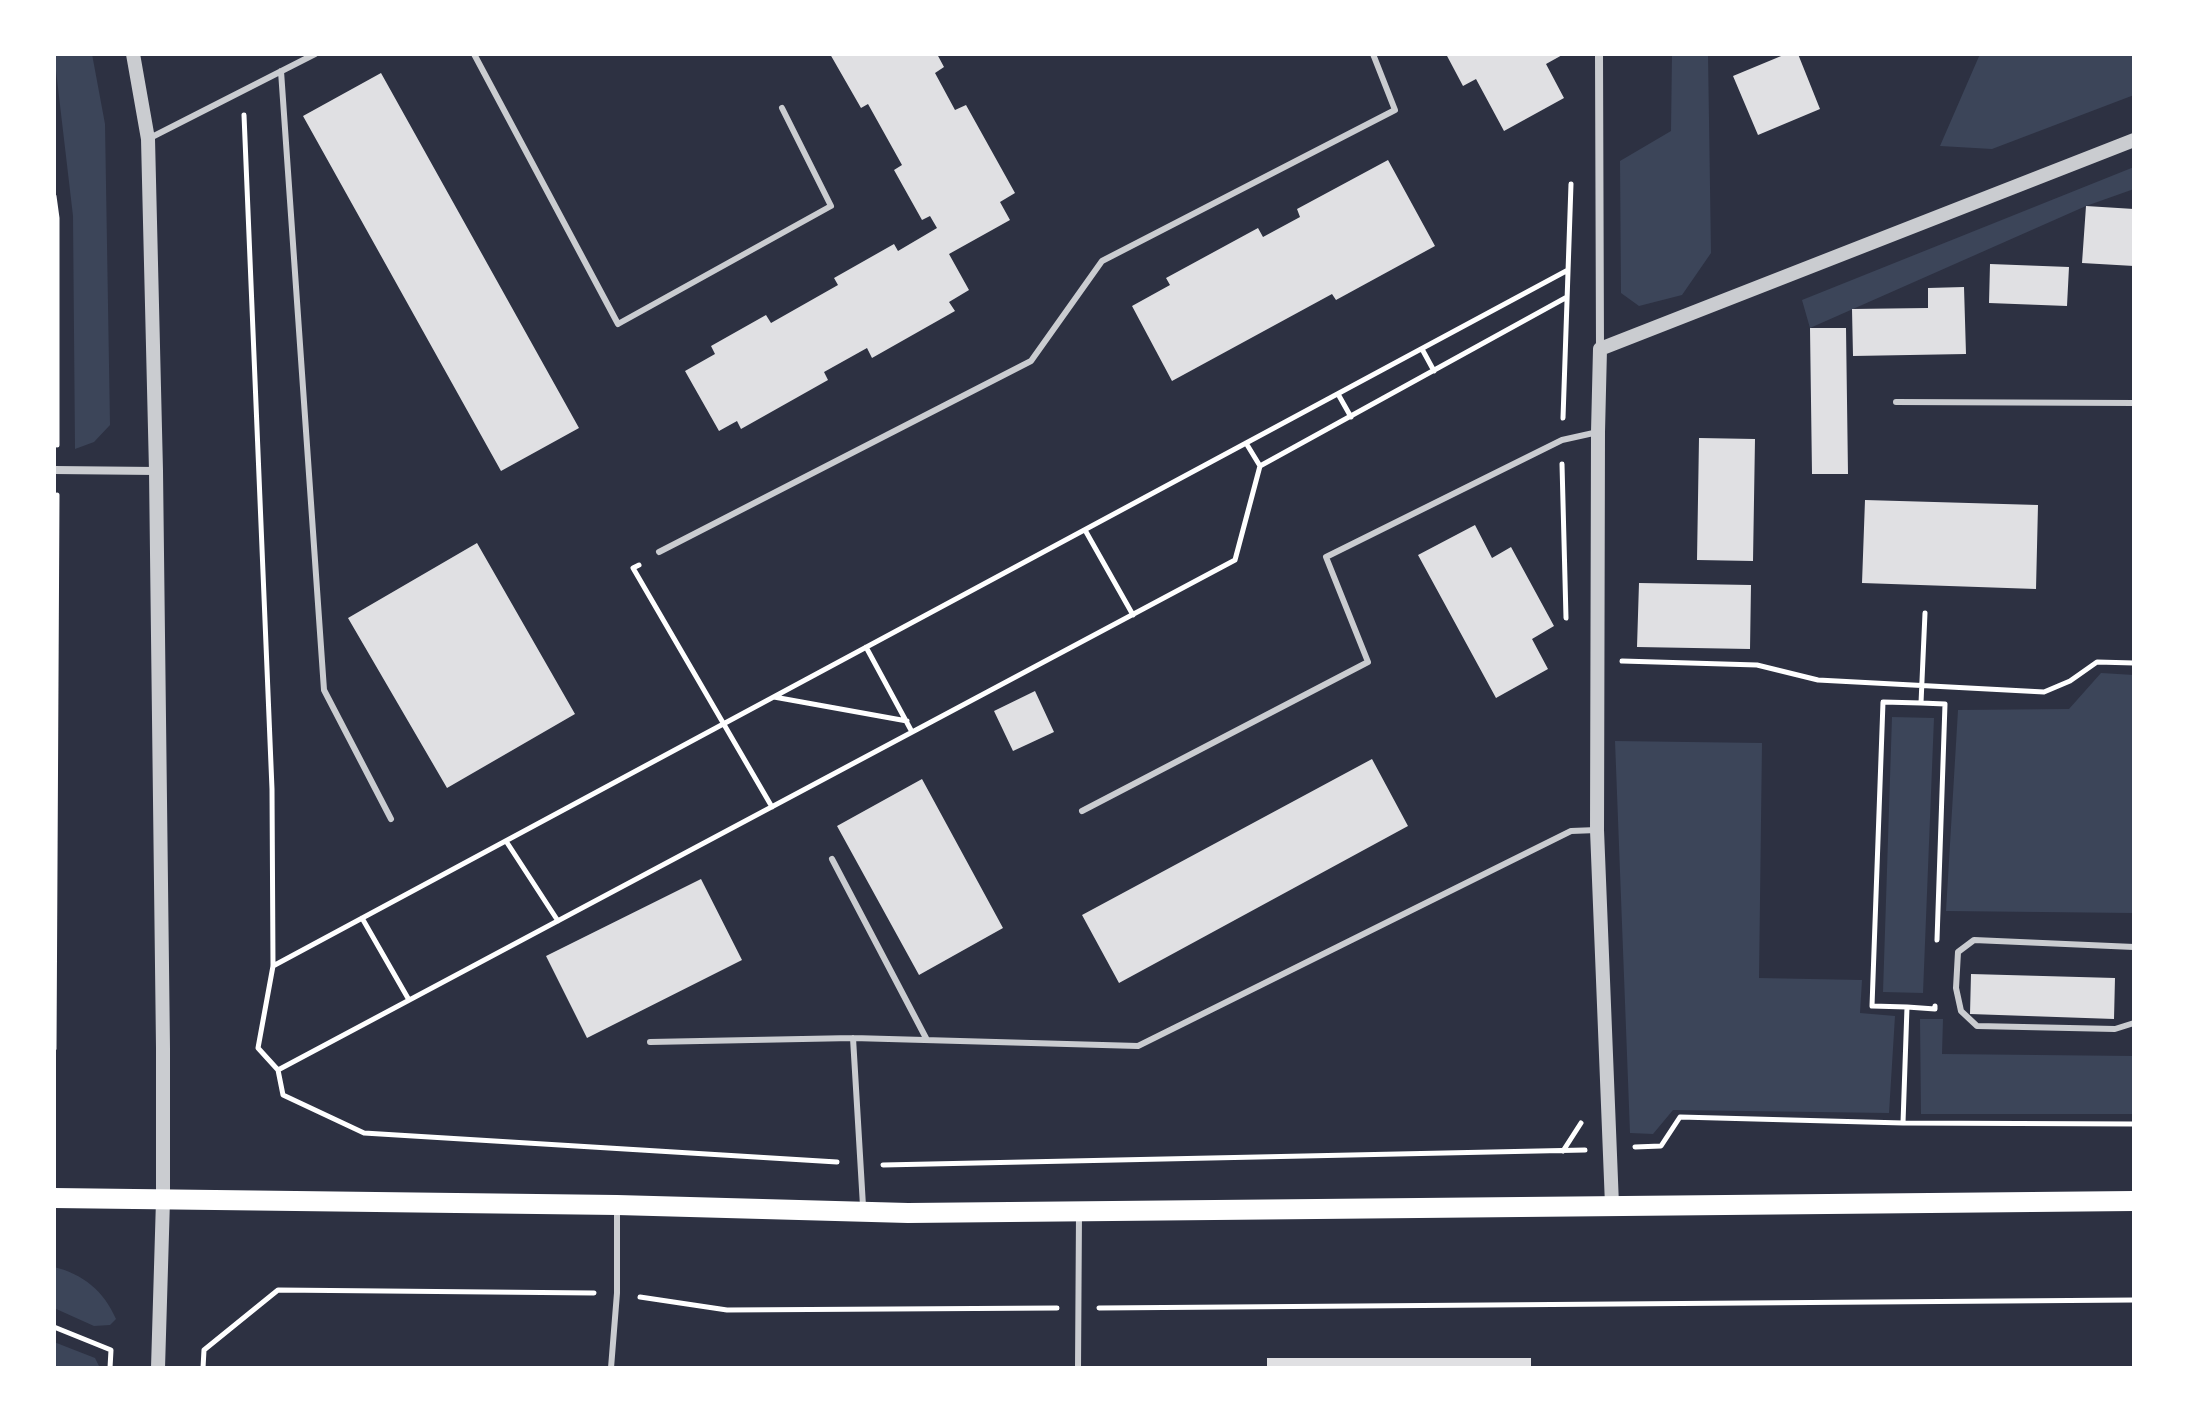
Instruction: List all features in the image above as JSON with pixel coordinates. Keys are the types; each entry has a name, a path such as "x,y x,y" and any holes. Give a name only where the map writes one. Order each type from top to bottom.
{"main road":[{"path":"54,1198 617,1205 864,1213 2134,1201"}],"street":[{"path":"133,54 148,139 156,471 163,1200 158,1368"},
{"path":"1599,54 1597,830 1612,1205"},
{"path":"1600,349 2134,140"},
{"path":"56,470 156,471"}],"lane":[{"path":"148,139 315,54"},
{"path":"474,54 618,324 831,206 782,108"},
{"path":"659,552 1031,361 1102,261 1395,110 1373,54"},
{"path":"281,71 324,690 391,819"},
{"path":"1896,402 2134,403"},
{"path":"1082,811 1368,662 1326,557 1562,440 1598,432"},
{"path":"650,1042 853,1038 1138,1046 1571,831 1597,830"},
{"path":"832,859 927,1040"},
{"path":"2134,947 1974,940 1958,952 1956,988 1961,1011 1977,1026 2115,1029 2134,1023"},
{"path":"853,1038 864,1213"},
{"path":"611,1368 617,1293 617,1205"},
{"path":"1078,1368 1079,1211"}],"path":[{"path":"54,196 57,218 54,1049"},
{"path":"273,966 1568,270"},
{"path":"1260,466 1567,297"},
{"path":"1422,349 1434,371"},
{"path":"1338,394 1351,417"},
{"path":"278,1070 1235,560 1260,466 1246,443"},
{"path":"1085,530 1133,615"},
{"path":"659,552 633,568 772,807"},
{"path":"1921,703 1925,613"},
{"path":"866,647 912,732"},
{"path":"1597,660 1757,665 1818,680 2044,692 2070,681 2097,662 2134,663"},
{"path":"773,697 907,721"},
{"path":"1935,993 1935,1009 1872,1006 1883,702 1945,704 1937,948"},
{"path":"506,840 558,921"},
{"path":"362,918 409,1000"},
{"path":"1903,1123 1907,1007"},
{"path":"203,1368 204,1350 278,1290 617,1293 727,1310 2134,1300"},
{"path":"54,1327 111,1350 110,1368"}],"shaded area":[{"path":"54,54 92,54 105,124 110,425 94,442 75,449 73,216"},
{"path":"1672,54 1708,54 1711,253 1682,295 1639,306 1621,293 1620,161 1671,131"},
{"path":"1980,54 2134,54 2134,95 1992,149 1940,146"},
{"path":"2134,167 2134,189 2086,206 1810,328 1802,300"},
{"path":"2101,673 2134,675 2134,913 1946,911 1958,710 2069,709"},
{"path":"1892,717 1934,718 1923,993 1883,992"},
{"path":"1615,741 1762,743 1759,978 1862,980 1860,1013 1895,1016 1889,1113 1673,1110 1653,1134 1630,1133"},
{"path":"1920,1019 1943,1019 1942,1054 2134,1056 2134,1114 1921,1114"},
{"path":"54,1267 74,1274 91,1285 116,1319 110,1325 94,1326 54,1308"},
{"path":"54,1342 95,1358 100,1368 54,1368"}],"building":[{"path":"830,54 937,54 944,67 935,73 955,110 966,105 1015,193 1000,202 1010,220 949,254 969,290 949,302 955,311 872,358 867,348 824,372 828,380 741,429 737,421 719,431 685,371 715,354 711,346 766,315 771,323 838,285 834,278 894,244 898,251 937,228 930,216 922,220 894,170 902,165 868,104 861,108"},
{"path":"1446,54 1564,54 1546,64 1564,98 1504,131 1476,79 1463,86"},
{"path":"1786,54 1798,54 1820,109 1758,135 1733,76"},
{"path":"381,73 579,428 501,471 303,116"},
{"path":"1388,160 1435,246 1336,300 1332,294 1172,381 1132,306 1170,285 1166,278 1258,228 1263,237 1300,217 1297,209"},
{"path":"2086,206 2134,209 2134,266 2082,263"},
{"path":"1990,264 2069,267 2067,306 1989,303"},
{"path":"1964,287 1966,354 1853,356 1852,309 1928,308 1928,288"},
{"path":"1810,328 1846,328 1848,474 1812,474"},
{"path":"1699,438 1755,439 1753,561 1697,560"},
{"path":"1865,500 2038,505 2036,589 1862,583"},
{"path":"1475,525 1492,558 1511,547 1554,626 1532,639 1548,669 1496,698 1418,555"},
{"path":"477,543 575,714 447,788 348,618"},
{"path":"1639,583 1751,585 1750,649 1637,647"},
{"path":"1035,691 1054,732 1013,751 994,711"},
{"path":"1372,759 1408,826 1119,983 1082,915"},
{"path":"922,779 1003,928 919,975 837,826"},
{"path":"701,879 742,960 587,1038 546,956"},
{"path":"1971,974 2115,978 2114,1019 1970,1014"},
{"path":"1267,1358 1531,1358 1531,1368 1267,1368"}]}
